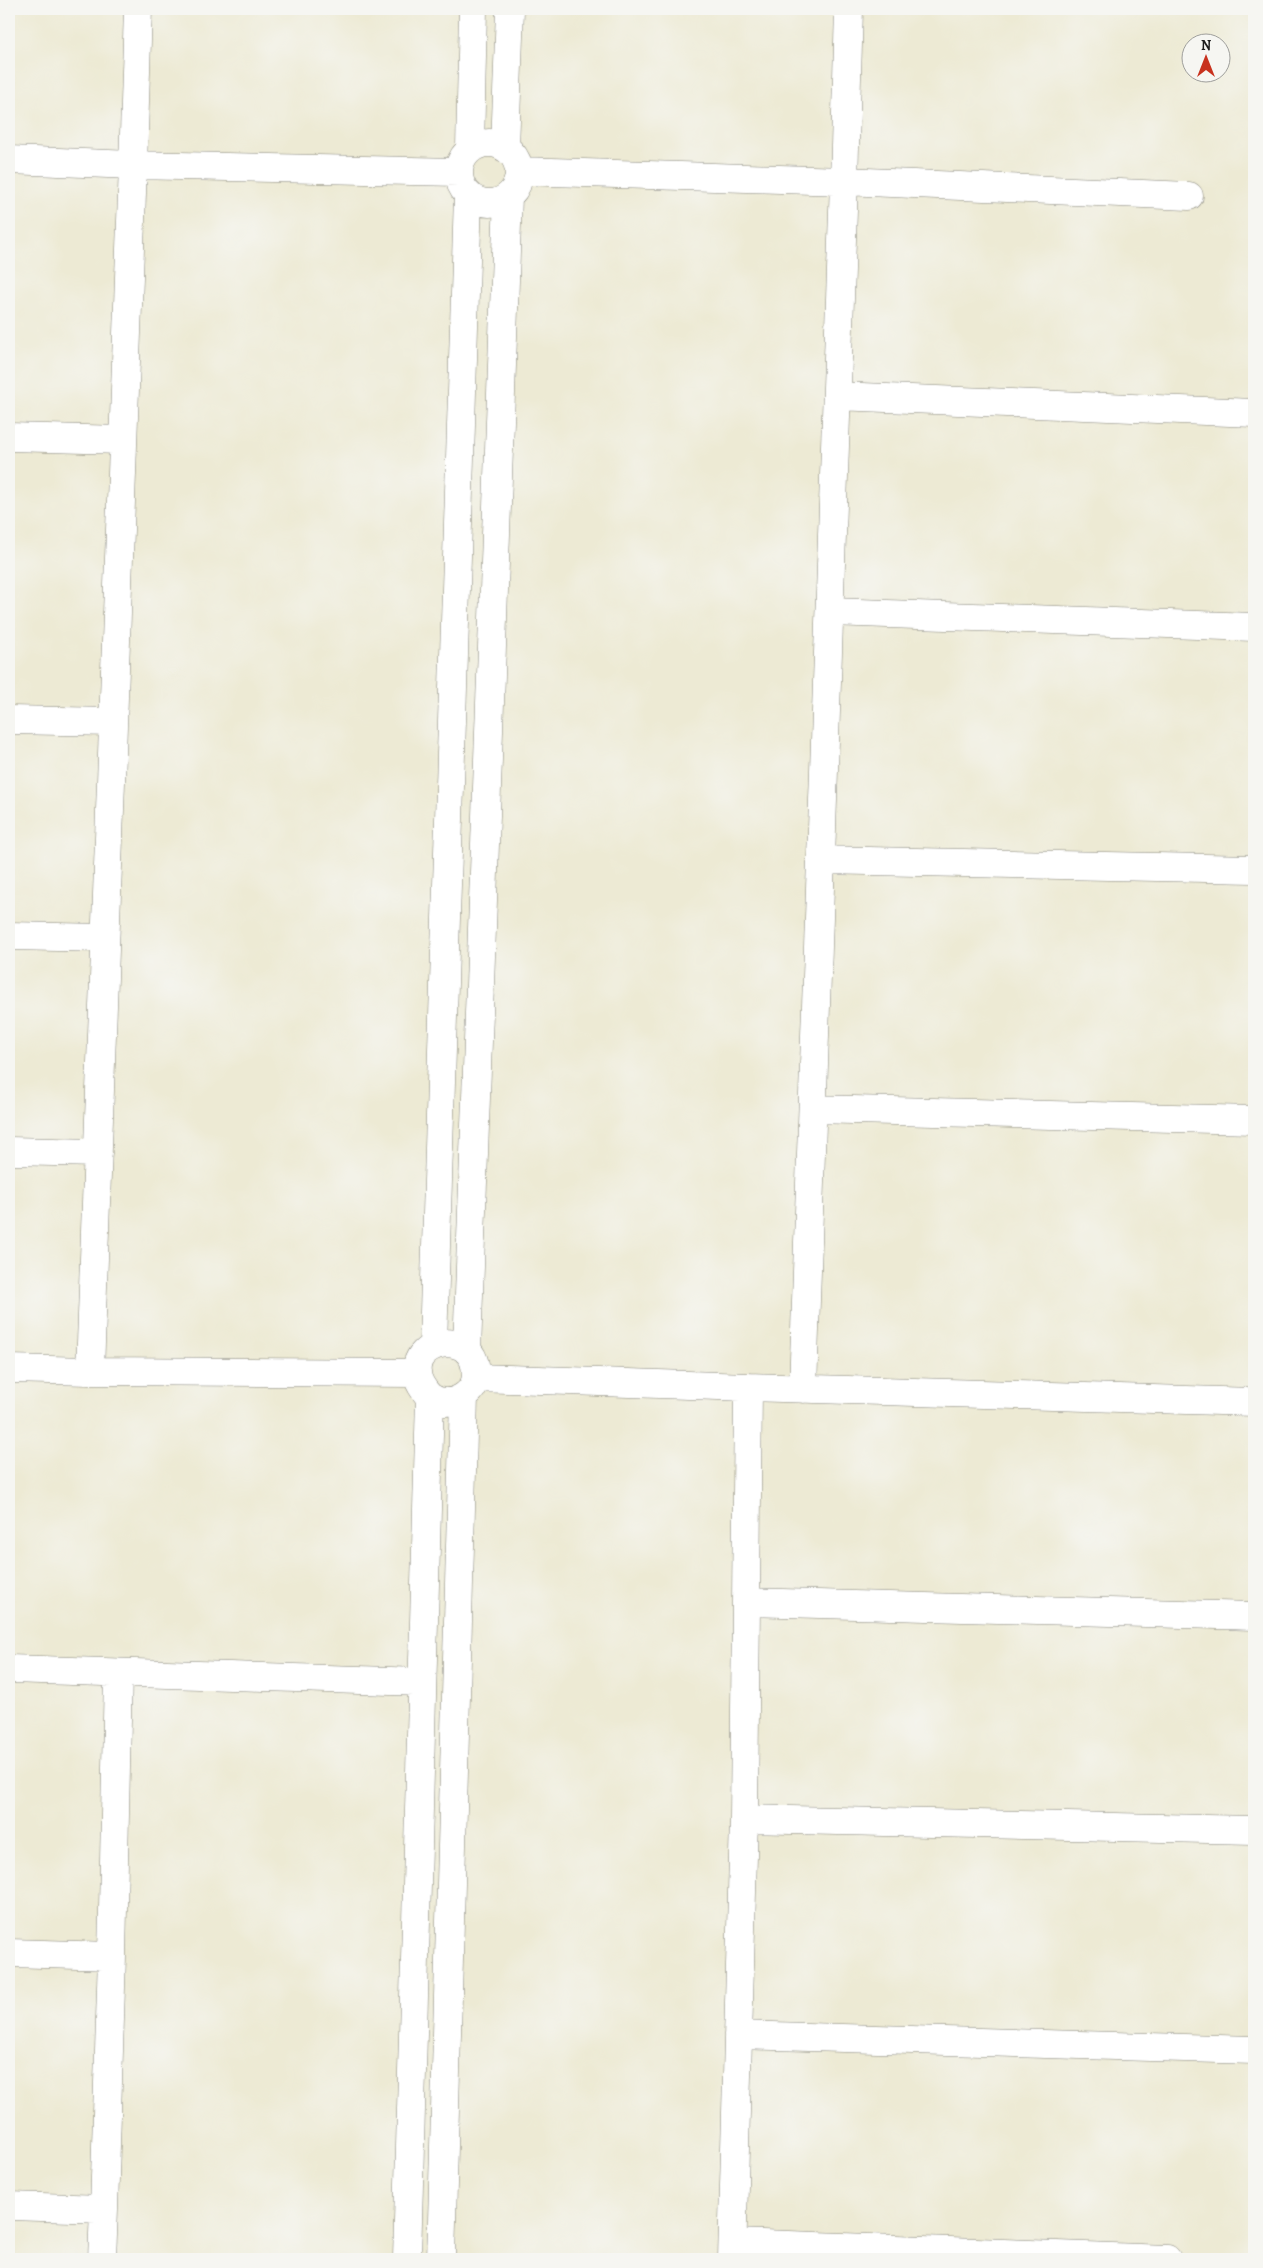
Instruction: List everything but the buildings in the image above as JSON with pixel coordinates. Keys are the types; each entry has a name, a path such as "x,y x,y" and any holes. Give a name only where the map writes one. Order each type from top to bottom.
{"street":[{"path":"90,1371 138,9"},
{"path":"433,1345 465,172 473,9"},
{"path":"505,148 510,9"},
{"path":"803,1389 849,9"},
{"path":"494,143 505,148 515,158 519,171 516,185 508,196 499,201 488,203 477,200 465,172 481,144 494,143"},
{"path":"9,160 133,165 465,172"},
{"path":"519,171 844,181 1189,196"},
{"path":"467,1350 508,196"},
{"path":"837,396 1254,413"},
{"path":"9,437 123,440"},
{"path":"830,612 1254,626"},
{"path":"9,720 113,722"},
{"path":"821,860 1254,869"},
{"path":"9,936 105,938"},
{"path":"813,1109 1254,1120"},
{"path":"9,1151 98,1153"},
{"path":"441,2259 470,1387 475,1362 467,1350 460,1345 451,1343 433,1345 424,1352 418,1361 416,1373 420,1387 430,1397 444,1402 458,1400 470,1387 748,1387 1254,1402"},
{"path":"9,1369 416,1373"},
{"path":"748,1387 744,1819 732,2251 1167,2259"},
{"path":"407,2259 430,1397"},
{"path":"746,1602 1254,1616"},
{"path":"9,1669 422,1682"},
{"path":"102,2259 112,1956 118,1673"},
{"path":"744,1819 1254,1830"},
{"path":"9,1952 112,1956"},
{"path":"738,2035 1254,2050"},
{"path":"9,2206 104,2209"}]}
